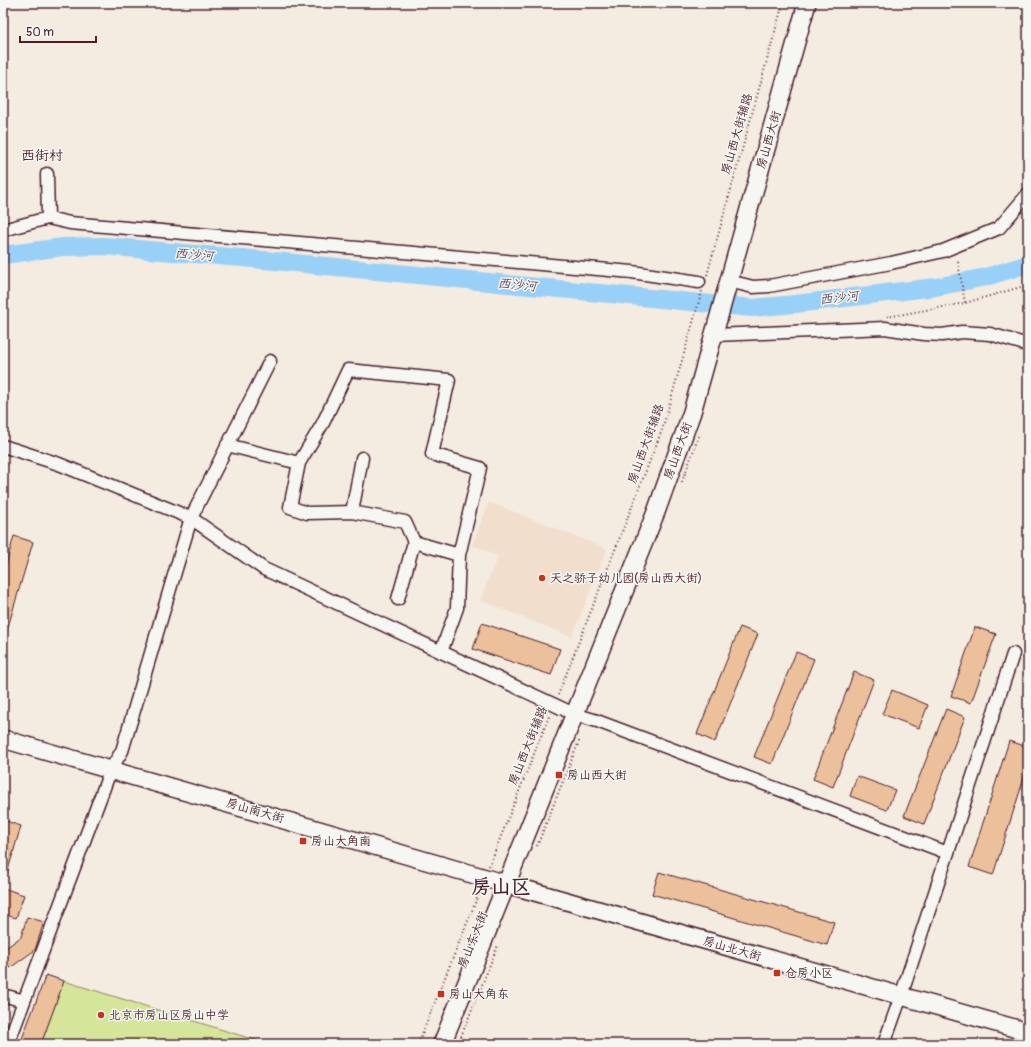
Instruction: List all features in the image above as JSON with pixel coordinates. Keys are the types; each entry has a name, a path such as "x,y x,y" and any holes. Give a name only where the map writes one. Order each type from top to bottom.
{"main road":[{"name":"房山西大街","path":"496,881 565,709 656,512 692,412 709,323 713,285 796,3"},
{"name":"房山西大街","path":"713,285 807,3"},
{"name":"房山南大街","path":"3,739 496,881"},
{"name":"房山北大街","path":"496,881 1028,1032"},
{"name":"房山东大街","path":"431,1044 496,881"},
{"name":"房山东大街","path":"442,1044 496,881"}],"street":[{"path":"47,174 48,218"},
{"path":"3,230 48,218 70,223 245,237 632,272 713,285 753,287 769,286 892,263 943,251 999,228 1028,194"},
{"path":"709,323 885,328 924,334 942,335 962,332 990,334 1028,345"},
{"path":"8,1044 111,769 122,751 191,518 270,361"},
{"path":"398,599 414,542 405,522 352,512 307,513 290,507 299,463 323,423 348,370 449,380 432,454 480,468 459,555 457,608 441,652"},
{"path":"227,445 299,463"},
{"path":"3,446 59,464 191,518 264,569 565,709 948,853"},
{"path":"352,512 362,458"},
{"path":"414,542 459,555"},
{"path":"884,1044 1013,654"},
{"path":"3,995 24,1001"}],"path":[{"name":"房山西大街辅路","path":"418,1044 496,881 565,709 662,430 709,323 713,285 783,3"},
{"path":"958,262 965,302"},
{"path":"882,318 965,302 1028,285"},
{"path":"458,1044 500,940"}],"shaded area":[{"name":"天之骄子幼儿园(房山西大街)","path":"489,502 607,549 572,637 480,600 498,556 472,545"}],"green space":[{"name":"北京市房山区房山中学","path":"64,981 265,1043 41,1044"}],"building":[{"path":"14,536 33,542 5,637 3,637 3,575"},
{"path":"482,623 560,649 551,675 473,649"},
{"path":"740,627 758,634 715,742 697,734"},
{"path":"975,627 996,634 971,703 951,696"},
{"path":"796,652 814,659 772,764 754,757"},
{"path":"854,672 874,680 833,787 813,779"},
{"path":"892,690 928,705 919,728 882,714"},
{"path":"946,709 965,717 924,824 904,816"},
{"path":"1009,741 1028,747 1028,773 1026,772 993,875 969,867"},
{"path":"857,776 895,790 887,810 850,796"},
{"path":"3,820 21,826 5,880 3,880"},
{"path":"659,872 834,922 827,945 652,894"},
{"path":"3,888 24,895 16,918 3,914"},
{"path":"27,917 44,922 35,950 3,973 3,950 21,937"},
{"path":"46,975 64,981 41,1044 20,1044"}],"waterway":[{"name":"西沙河","path":"3,255 63,247 104,246 275,261 752,308 936,287 986,277 1028,264"}],"place":[{"name":"天之骄子幼儿园(房山西大街)","path":"542,578"},
{"name":"房山西大街","path":"559,775"},
{"name":"房山大角南","path":"303,841"},
{"name":"仓房小区","path":"777,973"},
{"name":"房山大角东","path":"441,994"},
{"name":"北京市房山区房山中学","path":"101,1015"}],"district":[{"name":"西街村","path":"42,155"},
{"name":"房山区","path":"501,886"}]}
